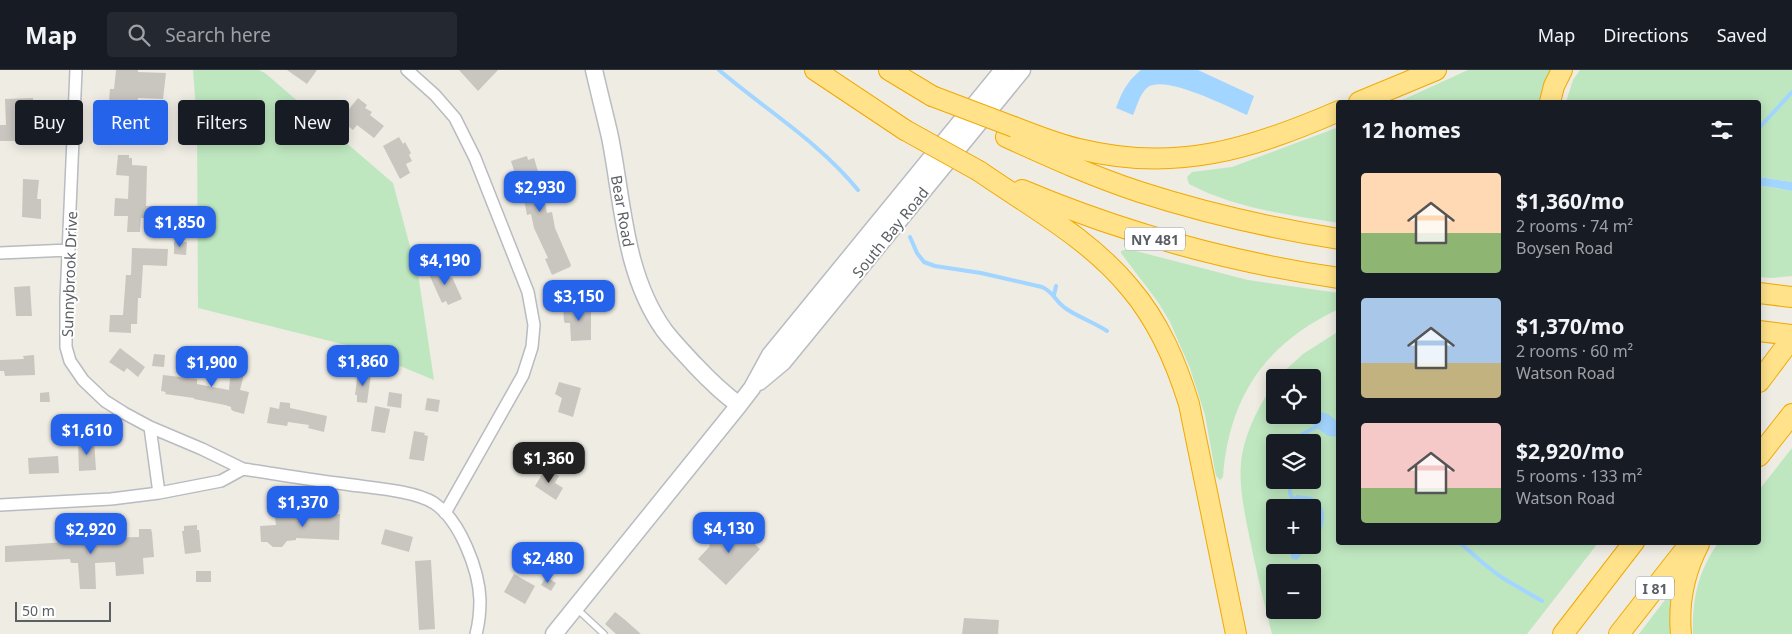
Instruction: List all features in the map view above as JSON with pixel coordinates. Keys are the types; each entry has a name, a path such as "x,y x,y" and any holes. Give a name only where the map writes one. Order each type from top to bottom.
{"highway":[{"name":"NY 481","path":"815,70 905,130 979,171 1062,207 1151,238 1241,260 1336,277"},
{"name":"NY 481","path":"889,70 932,96 1010,132 1093,175 1181,205 1271,227 1336,238"},
{"path":"1364,100 1436,70"},
{"path":"1550,100 1554,86 1562,70"},
{"path":"1010,132 1099,153 1136,158 1175,158 1213,154 1256,143 1336,112"},
{"path":"979,171 1071,234 1107,263 1131,289 1160,332 1176,367 1189,404 1236,634"},
{"path":"1761,293 1792,298"},
{"path":"1761,331 1792,337 1761,379"},
{"path":"1761,453 1792,414"},
{"path":"1563,634 1632,545"},
{"name":"I 81","path":"1620,634 1689,545"},
{"path":"1681,634 1681,600 1685,577 1698,545"}],"street":[{"name":"Sunnybrook Drive","path":"76,70 66,300 66,347 70,361 83,380 105,401 150,427 243,469 393,491 422,497 434,503 445,513 461,534 473,564 480,599 476,634"},
{"path":"407,70 436,95 455,118 467,142 528,292 534,325 532,347 523,376 445,513"},
{"name":"Bear Road","path":"594,70 610,137 625,230 634,268 650,307 664,330 678,347 721,392 739,405"},
{"name":"South Bay Road","path":"554,634 739,405 752,388 770,355 1003,70"},
{"name":"South Bay Road","path":"752,388 783,362 1022,70"},
{"path":"0,254 69,250"},
{"path":"150,427 159,493"},
{"path":"0,505 111,499 159,493 221,481 243,469"}],"lane":[{"path":"575,607 604,634"}],"green space":[{"path":"193,70 259,70 296,100 275,100 275,145 349,145 393,183 419,280 434,380 354,347 198,308 197,145 265,145 265,100 195,100"},
{"path":"1468,70 1555,70 1544,100 1402,100"},
{"path":"1580,70 1792,70 1792,182 1761,177 1761,100 1567,100 1573,80"},
{"path":"1336,128 1336,222 1262,210 1224,199 1189,184 1187,177 1192,172 1232,167"},
{"path":"1761,186 1792,191 1792,276 1761,277"},
{"path":"1128,249 1248,280 1336,293 1336,311 1291,338 1256,375 1243,397 1233,421 1223,477 1220,480 1216,476 1205,415 1190,368 1170,322 1121,251"},
{"path":"1336,333 1336,545 1596,545 1527,634 1272,634 1268,619 1321,619 1321,564 1266,564 1266,610 1244,511 1241,483 1244,445 1259,408 1266,397 1266,424 1321,424 1321,369 1287,369 1303,354"},
{"path":"1792,448 1792,634 1693,634 1695,597 1701,575 1717,545 1761,545 1761,487"},
{"path":"1671,592 1678,592 1676,634 1639,634"}],"water":[{"path":"1141,70 1198,70 1254,96 1247,115 1182,88 1157,84 1145,90 1133,115 1116,108 1126,87"},
{"path":"1761,177 1792,182 1792,191 1761,186"},
{"path":"1321,412 1328,414 1336,420 1336,437 1328,436 1312,424 1321,424"},
{"path":"1297,495 1315,499 1291,499"},
{"path":"1321,506 1324,513 1321,530"},
{"path":"1290,554 1302,554 1297,560 1292,559"}],"building":[{"path":"116,70 166,73 163,99 109,100 110,89 114,89"},
{"path":"287,70 317,70 307,84"},
{"path":"459,70 498,70 478,91"},
{"path":"33,98 33,100 15,100 15,141 0,141 0,125 6,125 5,99"},
{"path":"358,98 367,105 365,108 372,112 370,115 384,126 374,138 357,125 353,130 349,127 349,109"},
{"path":"399,137 403,144 405,142 411,153 409,155 412,161 406,164 410,173 400,179 383,146"},
{"path":"118,155 129,155 129,158 132,158 132,165 147,166 146,206 155,206 154,216 141,218 140,232 127,232 128,216 114,216 115,198 128,199 129,176 116,175"},
{"path":"527,156 528,160 534,158 543,188 547,213 552,212 555,228 571,265 552,275 545,259 548,258 534,228 531,214 527,215 523,194 518,195 514,181 517,180 511,161"},
{"path":"23,179 39,180 37,199 41,199 41,219 22,217"},
{"path":"174,241 187,242 186,255 174,254"},
{"path":"132,248 168,249 167,266 143,265 141,298 138,298 137,324 131,324 131,333 109,332 110,315 123,315 126,275 131,275"},
{"path":"444,265 462,299 448,305 446,301 442,303 428,272"},
{"path":"30,286 32,316 16,316 14,287"},
{"path":"591,305 591,340 571,341 570,323 565,323 564,321 563,306"},
{"path":"120,348 145,367 138,377 127,368 124,372 109,362"},
{"path":"154,354 165,355 164,367 152,366"},
{"path":"34,355 35,375 5,376 4,371 0,371 0,360 24,359 23,356"},
{"path":"232,355 246,356 240,390 249,392 244,414 233,411 231,407 225,405 165,394 166,392 161,391 163,375 197,379 197,384 229,390"},
{"path":"358,372 371,374 367,403 357,402 357,395 355,395"},
{"path":"559,382 581,388 573,417 558,412 562,398 555,394"},
{"path":"49,392 50,402 40,402 40,393"},
{"path":"389,392 402,394 401,408 387,406"},
{"path":"427,398 440,400 438,412 425,410"},
{"path":"280,402 290,403 290,408 327,416 324,432 308,428 309,425 288,422 287,426 267,423 270,407 279,409"},
{"path":"375,406 390,409 385,433 371,431"},
{"path":"414,431 425,433 424,435 428,436 424,461 409,459"},
{"path":"94,440 96,470 79,471 78,441"},
{"path":"58,456 59,473 29,474 28,458"},
{"path":"546,468 559,476 555,483 563,488 556,500 535,486"},
{"path":"312,509 335,510 334,514 340,514 339,540 296,538 296,540 287,541 282,547 273,547 267,542 261,542 260,526 276,525 275,518 312,515"},
{"path":"732,523 760,549 726,585 698,559 709,545"},
{"path":"197,525 201,552 185,554 182,531 184,531 184,526"},
{"path":"139,529 151,529 152,533 154,557 143,558 144,574 116,576 115,562 95,563 96,589 80,589 78,563 71,563 70,559 5,562 5,546 83,541 83,544 105,542 105,538 139,537"},
{"path":"385,529 413,537 409,552 381,544"},
{"path":"431,560 435,629 419,630 415,561"},
{"path":"196,571 211,571 211,582 196,582"},
{"path":"514,574 535,586 525,604 504,592"},
{"path":"546,577 556,583 551,591 541,585"},
{"path":"615,612 641,634 616,634 605,624"},
{"path":"964,618 999,620 998,634 962,634"}],"waterway":[{"path":"719,70 809,141 858,190"},
{"path":"1761,126 1792,92"},
{"path":"910,237 917,253 924,262 935,266 981,273 1042,287 1050,292 1065,308 1107,331"},
{"path":"1054,295 1056,286"},
{"path":"1303,434 1316,427"},
{"path":"1290,489 1292,498"},
{"path":"1462,545 1501,577 1542,601"}]}
